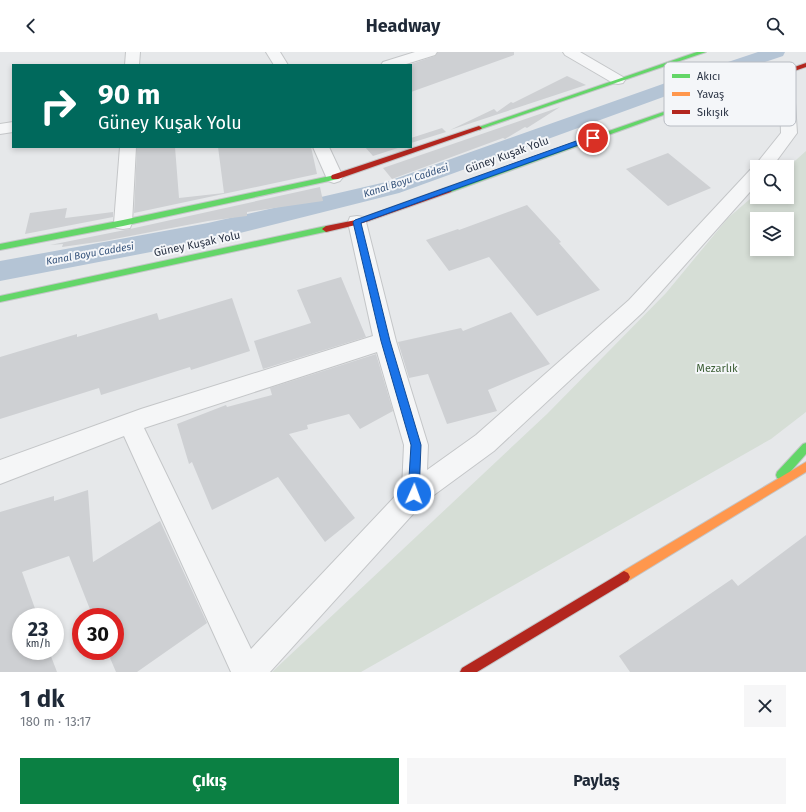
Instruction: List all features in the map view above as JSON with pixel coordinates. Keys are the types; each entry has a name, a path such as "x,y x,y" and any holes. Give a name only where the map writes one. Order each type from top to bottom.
{"main road":[{"path":"673,62 703,52"},
{"path":"0,247 123,223 334,177 664,65"},
{"name":"Güney Kuşak Yolu","path":"796,68 806,65"},
{"name":"Güney Kuşak Yolu","path":"0,299 357,222 664,114"},
{"path":"768,490 806,447"},
{"path":"466,672 806,467"}],"street":[{"path":"132,64 133,52"},
{"path":"273,52 280,64"},
{"path":"391,64 430,52"},
{"path":"570,52 618,80"},
{"path":"768,160 789,133 789,126"},
{"path":"0,129 12,127"},
{"path":"123,223 128,148"},
{"path":"321,148 334,177"},
{"path":"250,672 414,494 485,443 636,306 750,181"},
{"path":"357,222 385,341 416,445 414,494"},
{"path":"0,472 130,424 385,341"},
{"path":"130,424 246,672"}],"green space":[{"name":"Mezarlık","path":"806,151 806,412 771,439 361,672 272,672 547,414 666,293 728,218 750,199 750,204 794,204 794,162"}],"building":[{"path":"438,52 514,52 514,55 412,92 411,64 435,56"},
{"path":"567,76 586,85 450,130 494,109 497,112 511,102 513,103"},
{"path":"560,107 527,128 525,127 505,139 503,138 392,179 383,168"},
{"path":"442,128 446,132 412,143 412,138"},
{"path":"137,148 175,148 179,198 224,193 218,148 311,148 317,174 134,213"},
{"path":"366,148 398,148 373,156"},
{"path":"668,153 711,188 668,206 626,169"},
{"path":"320,187 323,201 247,212 247,216 208,221 104,241 62,247 63,244 50,245 130,229"},
{"path":"527,205 561,242 559,243 600,290 537,316 489,257 449,271 426,240 458,229 459,230"},
{"path":"67,208 65,218 113,212 113,217 25,234 30,213"},
{"path":"341,277 366,337 263,369 254,341 311,323 297,290"},
{"path":"232,298 250,351 191,370 190,367 101,395 99,388 0,419 0,357 77,334 77,337 157,313 159,320"},
{"path":"511,312 550,364 488,390 497,411 447,424 428,374 409,378 398,342 461,328 463,331"},
{"path":"376,354 393,411 360,429 349,414 307,425 308,429 289,434 355,518 325,542 278,477 212,510 192,462 189,464 177,424 226,405 227,407 272,395 270,388"},
{"path":"88,490 93,562 160,521 207,623 137,672 116,672 111,660 124,660 124,608 89,608 69,556 22,572 35,608 12,608 12,660 52,660 57,672 0,672 0,512 54,496 54,501"},
{"path":"806,535 806,672 630,672 619,656 732,579 738,586"}],"waterway":[{"name":"Kanal Boyu Caddesi","path":"746,62 776,52"},
{"name":"Kanal Boyu Caddesi","path":"0,271 208,232 391,188 664,90"}],"traffic: fast":[{"path":"674,62 703,52"},
{"path":"479,128 664,65"},
{"path":"448,190 664,114"},
{"path":"0,247 123,223 335,177"},
{"path":"0,299 326,229"},
{"path":"781,475 806,447"}],"traffic: slow":[{"path":"624,577 806,467"}],"traffic: jam":[{"path":"796,68 806,65"},
{"path":"335,177 479,128"},
{"path":"326,229 357,222 448,190"},
{"path":"466,672 624,577"}],"route":[{"path":"414,494 416,445 385,341 357,222 593,138"}]}
